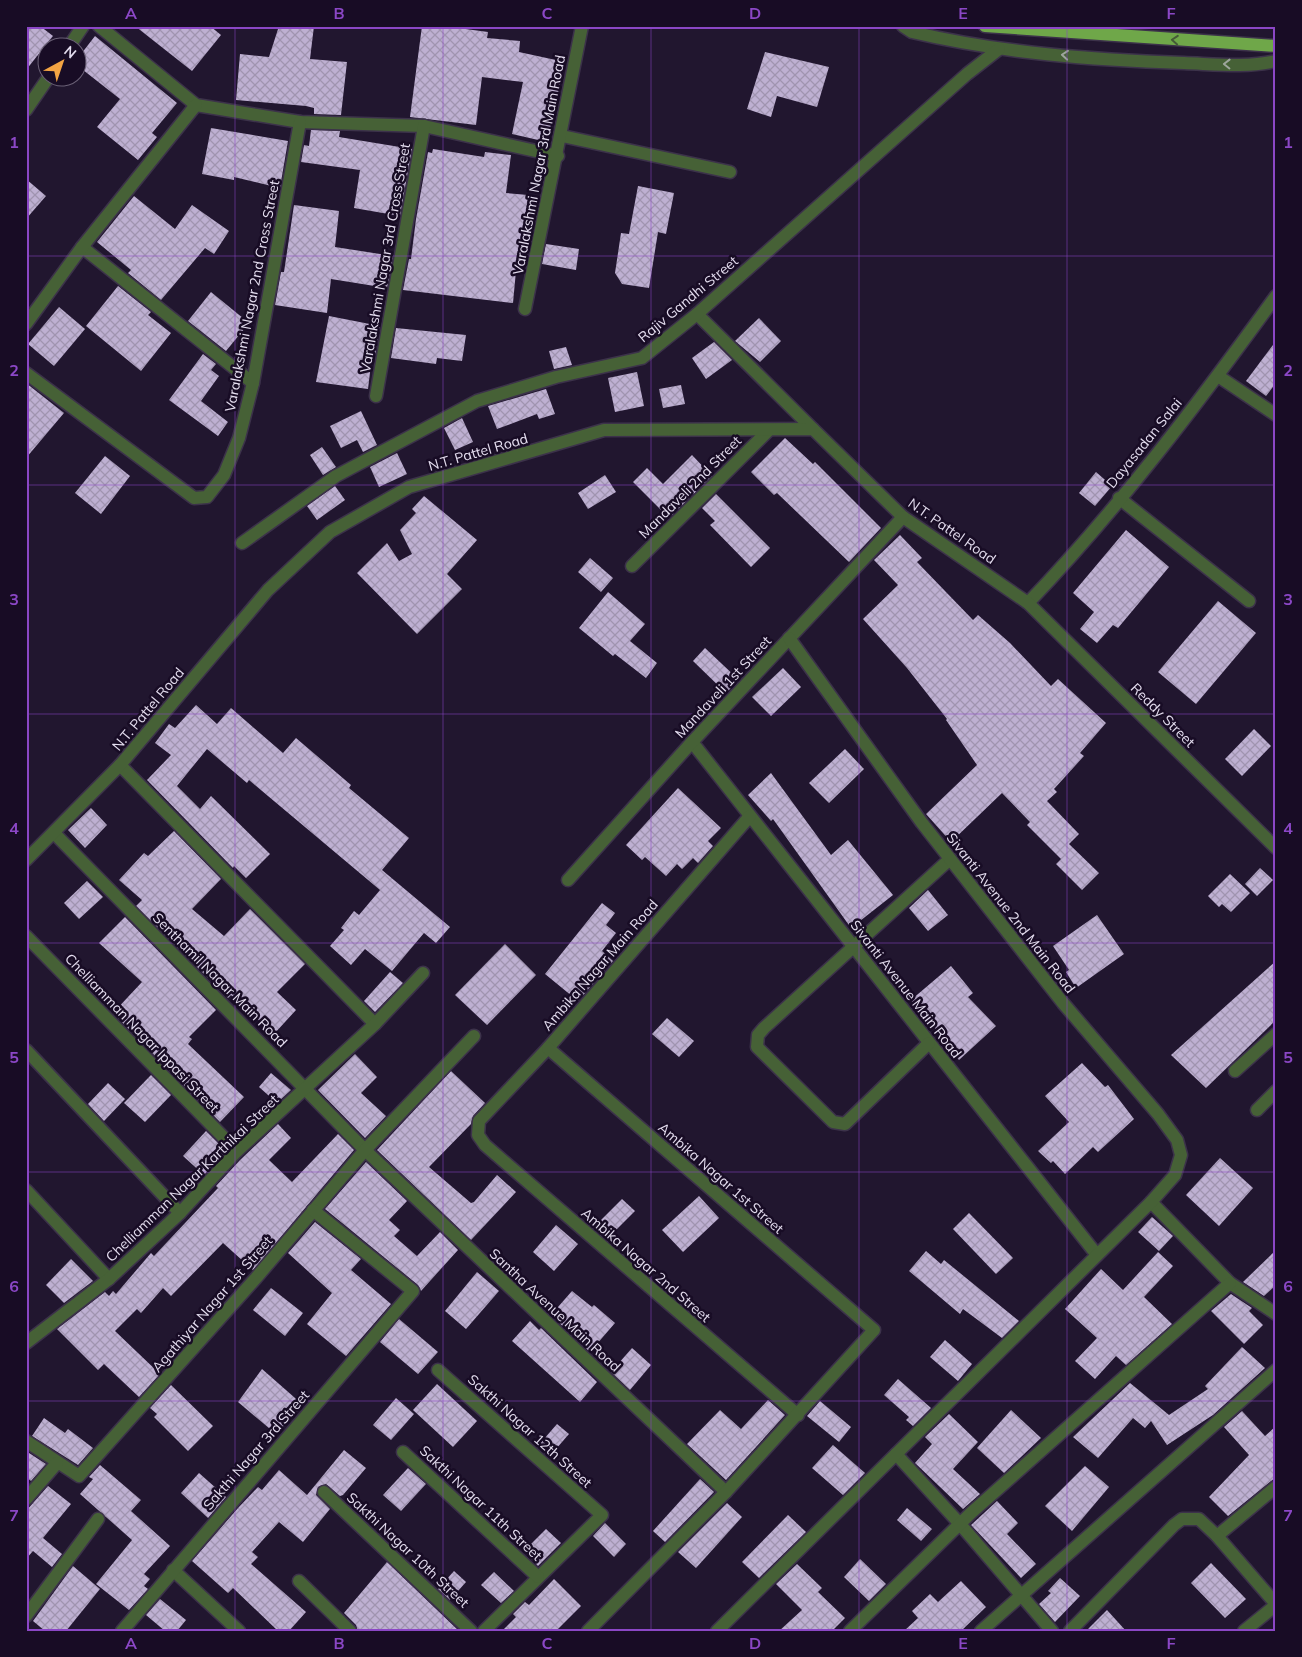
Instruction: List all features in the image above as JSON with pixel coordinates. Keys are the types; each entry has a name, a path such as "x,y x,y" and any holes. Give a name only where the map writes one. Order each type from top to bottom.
{"main road":[{"path":"985,26 1276,46"}],"street":[{"path":"75,38 83,26"},
{"path":"99,26 196,105 300,122 424,126 558,156"},
{"name":"Varalakshmi Nagar 3rd Main Road","path":"526,310 562,136 582,26"},
{"path":"903,26 912,32 999,49 1143,62 1256,65 1276,61"},
{"name":"Rajiv Gandhi Street","path":"242,542 336,476 476,401 556,377 642,358 697,314 967,74 999,49"},
{"path":"26,110 41,88"},
{"path":"26,324 82,247 196,105"},
{"name":"Varalakshmi Nagar 2nd Cross Street","path":"26,373 194,498 207,498 224,475 239,438 253,383 300,122"},
{"name":"Varalakshmi Nagar 3rd Cross Street","path":"376,396 424,126"},
{"path":"562,136 730,172"},
{"path":"82,247 253,383"},
{"name":"Dayasadan Salai","path":"1028,603 1071,558 1218,376 1276,296"},
{"path":"697,314 813,429"},
{"path":"1218,376 1276,415"},
{"name":"N.T. Pattel Road","path":"26,860 120,765 268,590 330,532 409,488 604,430 813,429 902,517 1028,603"},
{"name":"Mandaveli 2nd Street","path":"632,566 769,430"},
{"path":"1119,498 1249,601"},
{"name":"Mandaveli 1st Street","path":"568,880 692,742 902,517"},
{"name":"Reddy Street","path":"1028,603 1276,848"},
{"name":"Sivanti Avenue 2nd Main Road","path":"717,1631 1151,1202 1175,1175 1180,1155 1177,1140 1158,1114 1063,1003 950,859 789,638"},
{"name":"Sivanti Avenue Main Road","path":"692,742 1096,1255"},
{"path":"120,765 375,1024"},
{"name":"Ambika Nagar Main Road","path":"478,1135 479,1121 548,1048 750,816"},
{"name":"Senthamil Nagar Main Road","path":"54,833 365,1150"},
{"path":"929,1043 845,1124 839,1125 757,1048 758,1035 764,1028 950,859"},
{"name":"Chelliamman Nagar Ippasi Street","path":"26,936 237,1151"},
{"name":"Chelliamman Nagar Karthikai Street","path":"26,1343 109,1278 180,1213 237,1151 375,1024 423,973"},
{"path":"1236,1071 1276,1034"},
{"name":"Agathiyar Nagar 1st Street","path":"57,1463 79,1476 249,1285 365,1150 474,1036"},
{"name":"Ambika Nagar 1st Street","path":"548,1048 874,1330 798,1415"},
{"path":"26,1050 180,1213"},
{"path":"1257,1110 1276,1091"},
{"name":"Ambika Nagar 2nd Street","path":"478,1135 485,1145 798,1415"},
{"name":"Santha Avenue Main Road","path":"365,1150 726,1492"},
{"path":"26,1190 109,1278"},
{"path":"1151,1202 1230,1283 1276,1314"},
{"name":"Sakthi Nagar 3rd Street","path":"122,1631 414,1291 313,1210"},
{"path":"850,1631 960,1524 1230,1283"},
{"name":"Sakthi Nagar 12th Street","path":"438,1370 602,1515 538,1577"},
{"path":"981,1631 1276,1370"},
{"path":"588,1631 726,1492 798,1415"},
{"path":"26,1441 57,1463 26,1499"},
{"name":"Sakthi Nagar 11th Street","path":"403,1452 538,1577"},
{"path":"896,1454 960,1524 1052,1631"},
{"path":"1217,1536 1276,1486"},
{"name":"Sakthi Nagar 10th Street","path":"324,1492 471,1631"},
{"path":"1070,1631 1174,1525 1182,1519 1198,1518 1217,1536 1276,1604 1244,1631"},
{"path":"26,1616 98,1519"},
{"path":"173,1570 239,1631"},
{"path":"484,1631 538,1577"},
{"path":"299,1581 350,1631"}],"building":[{"path":"26,26 40,26 53,36 51,38 38,38 38,55 26,70"},
{"path":"135,26 210,26 221,35 192,71"},
{"path":"279,26 314,26 310,59 347,62 341,115 314,114 314,108 306,106 236,100 240,54 269,57"},
{"path":"422,26 443,26 488,32 487,38 520,41 519,52 565,62 547,142 512,134 523,82 482,77 476,125 410,117"},
{"path":"95,36 177,103 152,133 157,137 138,160 97,127 120,99 88,74 88,45"},
{"path":"765,52 829,67 817,107 777,96 771,117 747,109"},
{"path":"211,128 288,141 280,188 234,177 234,180 202,174"},
{"path":"311,130 340,131 339,137 412,149 400,216 354,208 360,170 301,162 304,145 309,146"},
{"path":"433,149 484,157 485,152 511,155 506,193 528,195 524,240 530,242 526,262 517,260 513,303 403,290 409,259 411,259 428,152 432,153"},
{"path":"26,179 46,196 26,219"},
{"path":"638,186 674,193 666,234 658,232 649,288 622,284 615,273 621,233 629,234"},
{"path":"134,196 175,229 192,205 229,231 214,254 205,248 161,300 128,273 131,270 97,242"},
{"path":"294,205 339,211 335,247 393,256 387,288 331,279 327,313 275,305 281,272 284,272"},
{"path":"546,244 579,249 576,270 542,264"},
{"path":"118,286 151,312 148,315 171,333 141,371 86,326"},
{"path":"211,292 249,323 226,351 188,321"},
{"path":"59,307 85,329 54,366 28,344"},
{"path":"329,316 380,326 375,356 372,356 368,389 316,382"},
{"path":"759,318 781,341 760,362 735,341"},
{"path":"396,328 466,335 462,361 437,358 436,364 391,358"},
{"path":"1276,341 1276,383 1266,396 1246,381"},
{"path":"714,342 732,360 706,379 692,358"},
{"path":"566,347 572,365 554,369 549,351"},
{"path":"203,354 216,364 211,370 219,376 201,401 228,422 218,436 169,400"},
{"path":"637,372 644,406 615,412 608,378"},
{"path":"26,383 64,413 26,458"},
{"path":"681,385 685,404 663,408 659,389"},
{"path":"546,389 555,414 539,419 537,414 497,429 488,406"},
{"path":"361,411 377,445 363,452 357,440 341,448 330,426"},
{"path":"462,418 473,442 455,450 444,428"},
{"path":"785,438 813,464 815,462 881,528 849,562 777,493 774,495 751,472"},
{"path":"322,447 336,467 323,475 310,455"},
{"path":"397,453 407,474 379,487 370,467"},
{"path":"692,455 712,476 669,518 633,482 647,468 663,484"},
{"path":"105,456 130,476 101,514 75,493"},
{"path":"1096,472 1112,486 1095,506 1079,493"},
{"path":"605,475 616,492 588,509 578,493"},
{"path":"335,486 345,500 317,520 307,506"},
{"path":"716,494 770,548 751,567 710,525 715,521 702,508"},
{"path":"424,496 477,540 447,574 462,589 417,634 357,573 387,543 399,561 412,554 400,530 416,513 412,509"},
{"path":"1126,530 1169,567 1118,628 1113,625 1097,643 1080,629 1094,612 1073,593"},
{"path":"900,535 922,558 917,562 973,620 978,615 1010,643 1051,686 1058,679 1106,723 1080,753 1084,756 1054,789 1057,792 1047,801 1079,834 1069,844 1099,873 1082,890 1056,864 1061,859 1027,825 1030,822 1002,793 951,842 926,814 977,765 947,719 907,668 863,619 898,585 874,560"},
{"path":"590,558 613,578 601,592 578,572"},
{"path":"608,592 645,624 630,641 657,663 646,678 615,654 613,656 579,628"},
{"path":"1218,601 1256,633 1196,704 1158,672"},
{"path":"705,648 739,680 726,693 693,661"},
{"path":"783,668 801,687 771,716 752,697"},
{"path":"196,705 217,724 231,708 283,753 296,738 351,785 349,788 409,838 382,870 450,927 436,943 424,933 392,971 365,949 351,965 330,946 344,930 341,928 354,911 359,915 380,890 249,780 247,783 207,749 177,786 200,809 211,796 270,854 246,878 234,866 233,868 147,780 171,755 155,743 169,724 175,728"},
{"path":"1254,729 1271,746 1242,776 1225,759"},
{"path":"845,749 864,769 829,803 809,783"},
{"path":"771,773 831,855 848,840 893,895 851,928 773,819 771,821 748,795"},
{"path":"678,788 721,828 708,841 713,846 698,863 693,858 682,869 677,864 666,876 645,857 642,860 626,845"},
{"path":"91,808 107,825 85,848 68,830"},
{"path":"174,831 221,879 192,909 224,936 250,909 305,964 277,992 296,1010 274,1034 231,995 228,998 136,906 142,900 119,880 144,853 148,856"},
{"path":"1260,868 1273,880 1257,896 1245,884"},
{"path":"1230,874 1250,893 1231,912 1222,904 1219,907 1208,896"},
{"path":"87,881 103,897 79,919 64,903"},
{"path":"928,890 948,915 928,931 909,908"},
{"path":"602,903 615,913 606,925 616,933 602,951 613,961 578,1001 545,974"},
{"path":"1097,915 1124,954 1076,988 1066,972 1069,970 1053,946"},
{"path":"125,917 216,1010 189,1037 192,1039 188,1044 244,1097 220,1122 113,1013 142,982 99,943"},
{"path":"505,944 536,975 487,1025 455,995"},
{"path":"1276,961 1276,1020 1206,1088 1171,1055"},
{"path":"951,966 973,993 968,997 996,1026 959,1060 949,1048 951,1047 911,1000"},
{"path":"390,972 403,983 375,1012 364,1001"},
{"path":"667,1018 694,1041 679,1057 652,1034"},
{"path":"355,1054 377,1077 361,1093 386,1116 365,1138 318,1090"},
{"path":"1082,1063 1105,1087 1108,1085 1134,1119 1098,1152 1093,1147 1065,1174 1053,1161 1051,1163 1038,1151 1069,1122 1045,1096"},
{"path":"451,1071 485,1103 473,1116 471,1124 429,1167 471,1203 474,1202 497,1175 516,1192 471,1240 377,1150"},
{"path":"271,1073 291,1090 277,1103 259,1087"},
{"path":"151,1075 171,1095 145,1122 124,1103"},
{"path":"108,1083 125,1099 104,1121 88,1104"},
{"path":"278,1124 291,1138 269,1160 292,1182 338,1134 354,1150 253,1270 223,1243 171,1296 163,1288 141,1313 137,1309 115,1331 160,1374 139,1397 104,1364 98,1370 57,1329 105,1292 109,1296 113,1291 116,1294 151,1253 154,1256 218,1188 216,1186 240,1160"},
{"path":"206,1131 226,1151 204,1175 183,1156"},
{"path":"1220,1158 1253,1188 1219,1226 1186,1195"},
{"path":"366,1162 407,1201 389,1220 400,1230 394,1236 417,1256 440,1232 458,1250 421,1291 418,1285 325,1209"},
{"path":"699,1196 719,1218 683,1252 662,1230"},
{"path":"622,1199 635,1211 607,1239 593,1228"},
{"path":"969,1213 1013,1258 996,1274 953,1229"},
{"path":"1152,1217 1173,1236 1159,1251 1138,1232"},
{"path":"315,1222 361,1259 351,1270 391,1304 346,1356 307,1324 332,1293 288,1253"},
{"path":"556,1225 578,1244 554,1271 533,1252"},
{"path":"1276,1250 1276,1285 1264,1296 1243,1282"},
{"path":"926,1251 941,1264 944,1260 1019,1321 1002,1338 963,1309 960,1314 909,1271"},
{"path":"1158,1252 1173,1266 1144,1297 1172,1324 1126,1365 1116,1356 1095,1379 1075,1361 1097,1338 1065,1309 1101,1269 1123,1290"},
{"path":"71,1259 93,1281 64,1303 46,1285"},
{"path":"477,1272 499,1291 466,1329 445,1311"},
{"path":"271,1288 303,1313 285,1336 253,1310"},
{"path":"572,1291 592,1307 594,1305 615,1323 590,1352 551,1315"},
{"path":"1231,1294 1252,1308 1249,1311 1263,1325 1244,1344 1211,1311"},
{"path":"399,1319 438,1352 418,1374 380,1342"},
{"path":"530,1321 539,1330 541,1328 597,1382 580,1402 512,1341"},
{"path":"945,1340 972,1364 958,1381 930,1357"},
{"path":"1242,1347 1265,1368 1213,1415 1167,1445 1151,1421 1145,1428 1133,1418 1098,1458 1073,1437 1130,1383 1169,1415 1208,1389 1205,1386"},
{"path":"632,1348 651,1365 630,1390 611,1372"},
{"path":"262,1369 303,1405 276,1434 238,1402"},
{"path":"898,1379 931,1408 913,1426 906,1420 909,1417 884,1395"},
{"path":"437,1384 477,1421 453,1447 413,1410"},
{"path":"171,1385 213,1426 188,1451 154,1417 157,1414 150,1408"},
{"path":"396,1398 414,1414 391,1440 373,1425"},
{"path":"768,1400 785,1415 726,1480 687,1444 720,1410 741,1429"},
{"path":"820,1401 851,1427 839,1442 807,1416"},
{"path":"1011,1410 1041,1438 1004,1473 977,1448"},
{"path":"1242,1411 1265,1436 1276,1426 1276,1477 1228,1516 1209,1497 1249,1455 1224,1427"},
{"path":"949,1414 978,1442 953,1469 980,1494 963,1509 915,1463 932,1444 925,1437"},
{"path":"44,1418 65,1433 68,1429 93,1448 78,1465 32,1436"},
{"path":"557,1424 569,1434 549,1457 537,1447"},
{"path":"833,1445 865,1473 843,1495 812,1468"},
{"path":"344,1450 366,1468 343,1495 340,1496 326,1484 318,1487 316,1495 330,1509 303,1542 279,1522 252,1552 258,1557 251,1564 306,1612 289,1631 278,1631 233,1588 228,1593 192,1561 258,1487 262,1490 279,1470 307,1495"},
{"path":"26,1451 46,1464 31,1481 26,1477"},
{"path":"100,1465 141,1500 131,1511 170,1546 144,1574 150,1579 144,1586 148,1589 129,1610 96,1584 132,1540 80,1494 93,1479 89,1477"},
{"path":"1085,1466 1109,1487 1072,1531 1045,1506"},
{"path":"408,1468 426,1484 401,1511 383,1495"},
{"path":"199,1473 226,1497 208,1518 181,1493"},
{"path":"700,1479 714,1492 665,1542 653,1531"},
{"path":"48,1486 71,1504 43,1538 62,1554 52,1567 33,1551 26,1559 26,1511"},
{"path":"997,1501 1018,1523 1007,1534 1036,1564 1021,1578 971,1525"},
{"path":"727,1503 742,1517 696,1568 678,1552"},
{"path":"907,1508 932,1529 921,1541 897,1520"},
{"path":"788,1515 806,1532 759,1578 742,1562"},
{"path":"605,1523 626,1544 614,1557 593,1536"},
{"path":"546,1529 561,1543 538,1566 524,1551"},
{"path":"860,1559 886,1584 869,1601 844,1577"},
{"path":"387,1562 459,1631 358,1631 356,1625 344,1613"},
{"path":"1211,1563 1246,1599 1225,1618 1191,1583"},
{"path":"797,1564 822,1588 818,1592 845,1618 832,1631 779,1631 802,1610 776,1584"},
{"path":"73,1566 100,1589 66,1631 45,1631 33,1621"},
{"path":"454,1571 466,1582 450,1600 438,1589"},
{"path":"494,1572 514,1591 501,1603 481,1585"},
{"path":"1060,1578 1080,1596 1055,1622 1039,1604 1051,1593 1048,1591"},
{"path":"554,1579 581,1606 556,1631 502,1631 516,1617 513,1614 525,1602 529,1605"},
{"path":"961,1581 986,1607 961,1631 904,1631 918,1618 912,1611 930,1594 938,1602"},
{"path":"160,1599 186,1620 177,1631 165,1631 146,1615"},
{"path":"1107,1610 1126,1631 1086,1631"}]}
